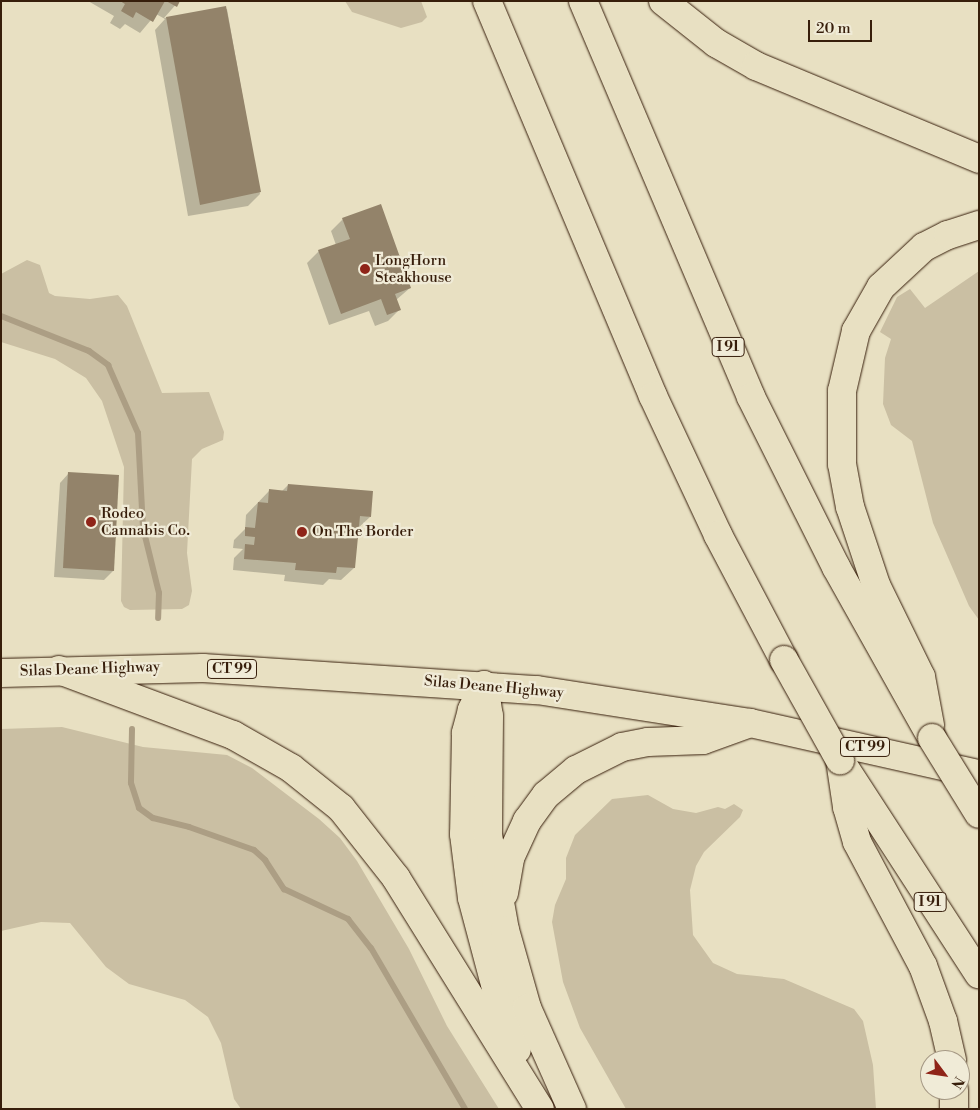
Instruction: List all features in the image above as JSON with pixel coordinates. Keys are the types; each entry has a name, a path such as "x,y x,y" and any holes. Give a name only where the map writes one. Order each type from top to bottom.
{"main road":[{"name":"I 91","path":"487,1 650,388 718,535 784,660 840,760 979,974"},
{"name":"I 91","path":"583,1 672,218 751,398 836,567 911,684 932,738 979,814"},
{"path":"663,1 716,43 756,66 979,159"},
{"path":"911,684 858,537 842,464 842,391 856,331 881,287 924,247 948,235 979,225"},
{"name":"Silas Deane Highway","path":"1,672 203,668 484,685 595,697 750,723 979,774"},
{"path":"59,670 239,738 290,768 335,803 366,836 396,878 541,1109"},
{"path":"484,685 472,710 466,733 462,794 467,868 496,988 541,1109"},
{"path":"484,685 489,716 488,835 504,930 527,1008 572,1109"},
{"path":"504,930 504,889 514,848 533,812 559,783 591,760 622,747 648,742 703,740 750,723"},
{"path":"840,760 850,822 864,857 923,966 943,1021 950,1050"}],"shaded area":[{"path":"345,1 421,1 427,17 422,22 401,28 352,12"},
{"path":"27,260 40,265 49,293 55,296 90,299 118,295 127,306 162,393 209,392 224,432 223,440 202,449 192,459 187,553 192,591 189,605 182,609 130,610 124,607 121,601 124,467 102,401 86,378 55,359 1,342 1,274"},
{"path":"979,271 979,620 969,606 933,523 912,441 891,425 883,404 885,358 891,339 880,332 897,297 910,289 925,308"},
{"path":"62,727 143,747 227,755 252,768 319,819 340,838 357,861 409,949 447,1026 499,1109 241,1109 234,1099 221,1043 208,1017 185,1000 129,984 106,967 70,923 41,922 1,931 1,729"},
{"path":"648,795 673,809 696,813 718,807 725,809 734,804 743,810 740,817 704,852 696,866 690,890 693,935 713,963 737,974 784,979 854,1009 863,1021 873,1065 876,1109 626,1109 580,1028 563,982 552,922 555,905 566,879 566,858 575,835 612,799"}],"building":[{"path":"120,1 165,1 153,22 136,12 133,18 121,11 125,4"},
{"path":"166,1 180,1 177,7"},
{"path":"226,6 261,192 200,205 166,17"},
{"name":"LongHorn Steakhouse","path":"381,204 411,288 395,294 401,310 387,315 381,299 341,314 318,250 350,239 342,218"},
{"name":"Rodeo Cannabis Co.","path":"68,472 119,475 114,571 63,568"},
{"name":"On The Border","path":"288,484 373,491 371,517 360,516 355,568 337,567 336,573 295,570 296,563 244,559 245,544 254,545 255,537 245,536 245,527 255,528 258,502 268,503 269,489 287,491"}],"waterway":[{"path":"1,316 89,351 108,365 138,433 143,528 159,593 158,618"},
{"path":"132,729 131,783 139,808 153,818 189,827 254,850 265,860 284,889 348,919 371,948 465,1109"}],"place":[{"name":"LongHorn Steakhouse","path":"365,269"},
{"name":"Rodeo Cannabis Co.","path":"91,522"},
{"name":"On The Border","path":"302,532"}]}
